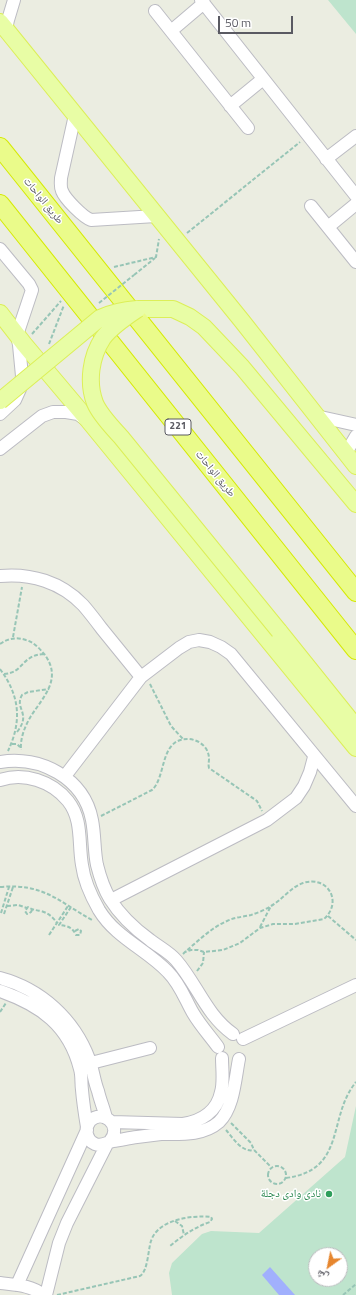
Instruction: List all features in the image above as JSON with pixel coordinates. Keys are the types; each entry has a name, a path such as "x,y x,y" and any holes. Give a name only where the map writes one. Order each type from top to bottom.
{"highway":[{"name":"طريق الواحات","path":"0,147 350,581 356,592"},
{"name":"طريق الواحات","path":"0,204 356,650"}],"main road":[{"path":"3,26 356,466"},
{"path":"138,309 114,327 103,338 91,366 91,386 95,403 104,417 280,631 356,727"},
{"path":"0,400 100,318 110,313 122,310 173,309 190,317 204,327 242,367 356,504"},
{"path":"0,313 20,340 88,420 356,748"}],"street":[{"path":"3,26 8,20 14,0"},
{"path":"170,31 202,2 356,196"},
{"path":"155,11 248,128"},
{"path":"230,106 263,79"},
{"path":"75,115 61,178 61,187 64,194 84,216 91,220 158,219"},
{"path":"326,160 356,136"},
{"path":"328,227 356,204"},
{"path":"311,206 356,262"},
{"path":"0,249 31,288 32,292 19,345 22,376 20,389 15,400 0,414"},
{"path":"0,449 42,416 53,412 78,414 88,420"},
{"path":"316,416 356,425"},
{"path":"346,453 356,436"},
{"path":"0,576 24,576 41,579 56,585 71,594 84,605 143,676"},
{"path":"65,776 143,676 179,648 189,642 200,640 210,642 231,654 314,757 356,806"},
{"path":"111,900 267,820 296,798 304,786 314,757"},
{"path":"0,780 14,777 26,777 38,780 59,792 68,801 74,811 78,823 80,855 85,879 94,900 106,921 125,939 155,960 175,980 199,1023 220,1052 230,1061 239,1059 243,1056 246,1047 245,1043 238,1036 225,1028 212,1014 187,974 181,956 169,953 149,940 132,925 111,900 102,883 97,865 92,820 82,796 74,786 65,776 43,765 23,761 2,762"},
{"path":"78,823 92,820"},
{"path":"175,980 187,974"},
{"path":"0,978 35,992 58,1010 76,1033 84,1046 91,1063 97,1090 115,1132 114,1137 108,1142 67,1222 46,1295"},
{"path":"17,1285 91,1120 98,1117 109,1120 183,1124 203,1118 212,1111 222,1092 220,1052 218,1044 222,1037 226,1035 238,1036 356,985"},
{"path":"0,991 14,996 44,1012 60,1028 72,1048 80,1069 87,1135 90,1141 95,1144 101,1145 108,1142 158,1134 198,1133 211,1128 221,1119 233,1093 239,1059"},
{"path":"91,1063 150,1048"},
{"path":"0,1283 28,1286 38,1290 43,1295"}],"path":[{"path":"177,241 308,136"},
{"path":"99,304 156,258 158,219"},
{"path":"99,271 156,258"},
{"path":"20,340 69,291"},
{"path":"48,345 69,291"},
{"path":"13,638 24,576"},
{"path":"0,644 13,638 28,640 39,648 51,667 52,674 49,688 25,728 21,748 23,761"},
{"path":"4,674 10,674 15,671 27,658 44,654"},
{"path":"0,669 9,682 16,700 18,718 16,734"},
{"path":"143,676 171,726 183,739"},
{"path":"2,762 22,725 23,712 19,703 22,695 28,692 49,688"},
{"path":"92,820 152,790 161,772 166,754 176,742 183,739 194,740 203,745 208,754 209,768 257,801 267,820"},
{"path":"11,745 14,743 21,748"},
{"path":"310,881 322,884 327,888 332,898 333,904 328,915 324,919 290,924 273,924 260,928 232,948 213,952 191,950 181,956 220,924 235,918 250,915 271,906 298,885 310,881"},
{"path":"9,887 2,914 7,906 13,887"},
{"path":"0,888 24,887 42,891 93,921 110,925"},
{"path":"0,902 5,901"},
{"path":"7,906 18,905 49,914 57,923"},
{"path":"49,935 69,906"},
{"path":"69,906 59,925 75,931"},
{"path":"260,928 271,906"},
{"path":"27,908 25,911 27,914 30,914 32,910"},
{"path":"328,915 356,940"},
{"path":"187,974 197,971 203,963 204,952"},
{"path":"271,1167 268,1172 268,1176 273,1183 279,1184 286,1178 302,1174 317,1166 326,1156 332,1145 345,1099 356,1082"},
{"path":"221,1119 245,1150 254,1150"},
{"path":"221,1119 251,1143 254,1150 271,1167"},
{"path":"271,1167 282,1167 286,1172 286,1178"},
{"path":"56,1295 140,1276 144,1271 151,1239 161,1227 175,1220 196,1216 212,1218 210,1222 184,1235 170,1246"},
{"path":"175,1220 182,1226 184,1235"},
{"path":"343,1295 356,1284"}],"green space":[{"path":"328,0 356,0 356,34"},
{"name":"نادى وادى دجلة","path":"356,1106 356,1295 172,1295 169,1273 172,1263 202,1234 211,1231 259,1233 345,1157"}],"water":[{"path":"270,1267 295,1295 279,1295 262,1275"}],"place":[{"name":"نادى وادى دجلة","path":"329,1194"}]}
